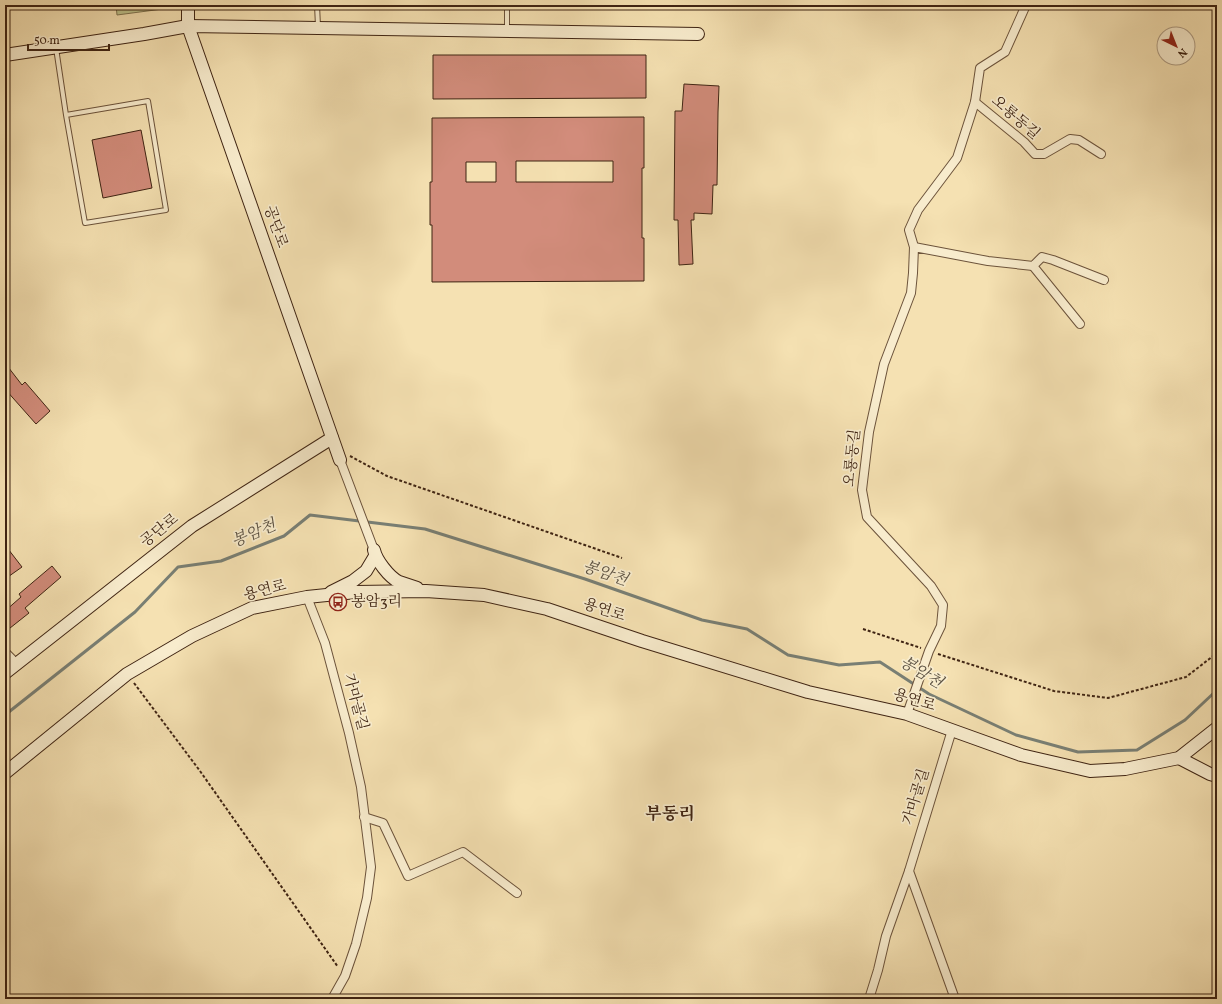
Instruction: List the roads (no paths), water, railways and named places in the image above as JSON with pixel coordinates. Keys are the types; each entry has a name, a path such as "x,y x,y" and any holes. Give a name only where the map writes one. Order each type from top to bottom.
{"street":[{"name":"공단로","path":"188,5 188,26 340,460"},
{"name":"오룡동길","path":"908,714 929,651 941,626 943,605 931,586 867,517 862,490 869,432 884,364 911,293 914,247 909,230 918,210 957,158 976,102 980,68 1005,52 1026,5"},
{"path":"5,55 188,26 698,34"},
{"name":"오룡동길","path":"976,102 1024,142 1036,154 1044,154 1070,139 1079,140 1100,154"},
{"path":"914,247 988,261 1033,266 1080,324"},
{"path":"1033,266 1042,257 1104,280"},
{"name":"공단로","path":"5,673 192,526 334,443"},
{"path":"340,460 375,553 387,572 397,581 426,591"},
{"path":"324,596 353,581 366,570 375,553"},
{"name":"용연로","path":"5,773 127,674 192,636 252,608 308,597 356,592 426,591 484,595 547,609 642,641 808,692 908,714 951,735 1021,755 1090,770 1125,769 1179,758 1217,728"},
{"name":"가마골길","path":"308,597 325,643 349,733 361,787 371,867 367,898 356,944 345,976 332,999"},
{"path":"5,652 17,664"},
{"name":"가마골길","path":"869,999 886,936 909,871 951,735"},
{"path":"1179,758 1217,776"},
{"path":"364,817 383,823 408,876 463,852 517,893"},
{"path":"909,871 956,999"}],"lane":[{"path":"317,5 318,28"},
{"path":"507,5 507,32"},
{"path":"56,48 66,115 86,223 166,210 148,102 66,115"}],"waterway":[{"name":"봉암천","path":"5,715 135,612 178,567 221,561 284,536 310,515 425,529 585,579 702,620 747,629 788,655 839,665 880,662 929,694 1016,735 1078,752 1137,750 1185,720 1217,690"}],"place":[{"name":"봉암3리","path":"338,602"}],"district":[{"name":"부동리","path":"670,814"}]}
